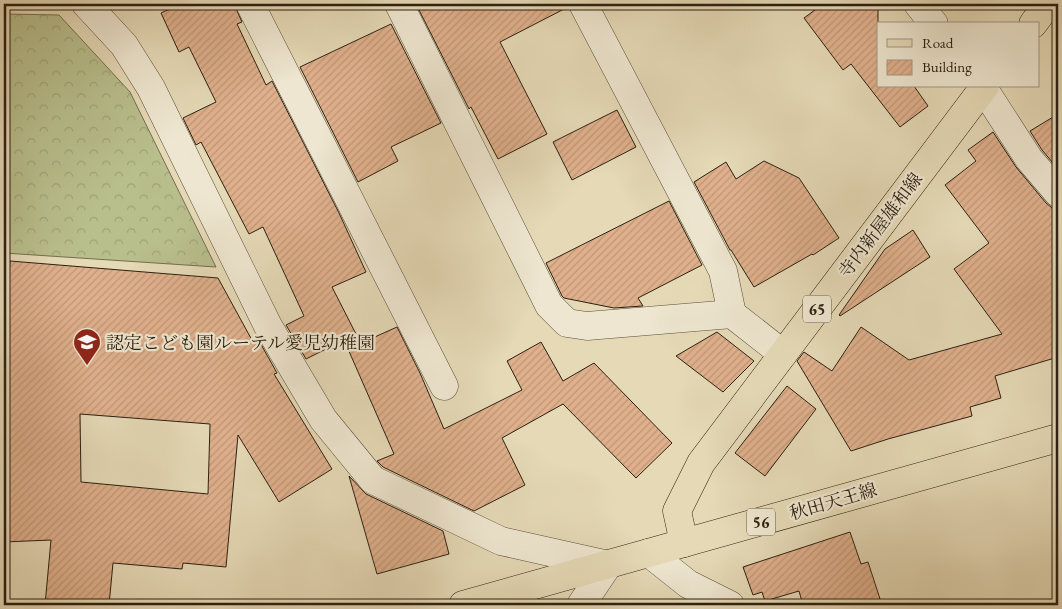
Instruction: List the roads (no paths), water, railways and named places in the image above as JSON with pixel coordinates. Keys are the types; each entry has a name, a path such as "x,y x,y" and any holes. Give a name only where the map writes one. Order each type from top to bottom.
{"main road":[{"path":"1034,22 1048,4"},
{"name":"寺内新屋雄和線","path":"684,543 677,511 701,462 982,88"},
{"name":"秋田天王線","path":"463,605 1058,438"}],"street":[{"path":"86,4 124,45 151,88 268,326 323,419 372,480 502,541 608,564 581,605"},
{"path":"250,4 444,386"},
{"path":"399,4 549,305 567,323 587,326 732,314"},
{"path":"584,4 723,271 732,314 783,354"},
{"path":"918,4 932,22"},
{"path":"984,88 1029,159 1058,193"},
{"path":"649,553 688,584 730,605"}],"place":[{"name":"認定こども園ルーテル愛児幼稚園","path":"87,366"}]}
